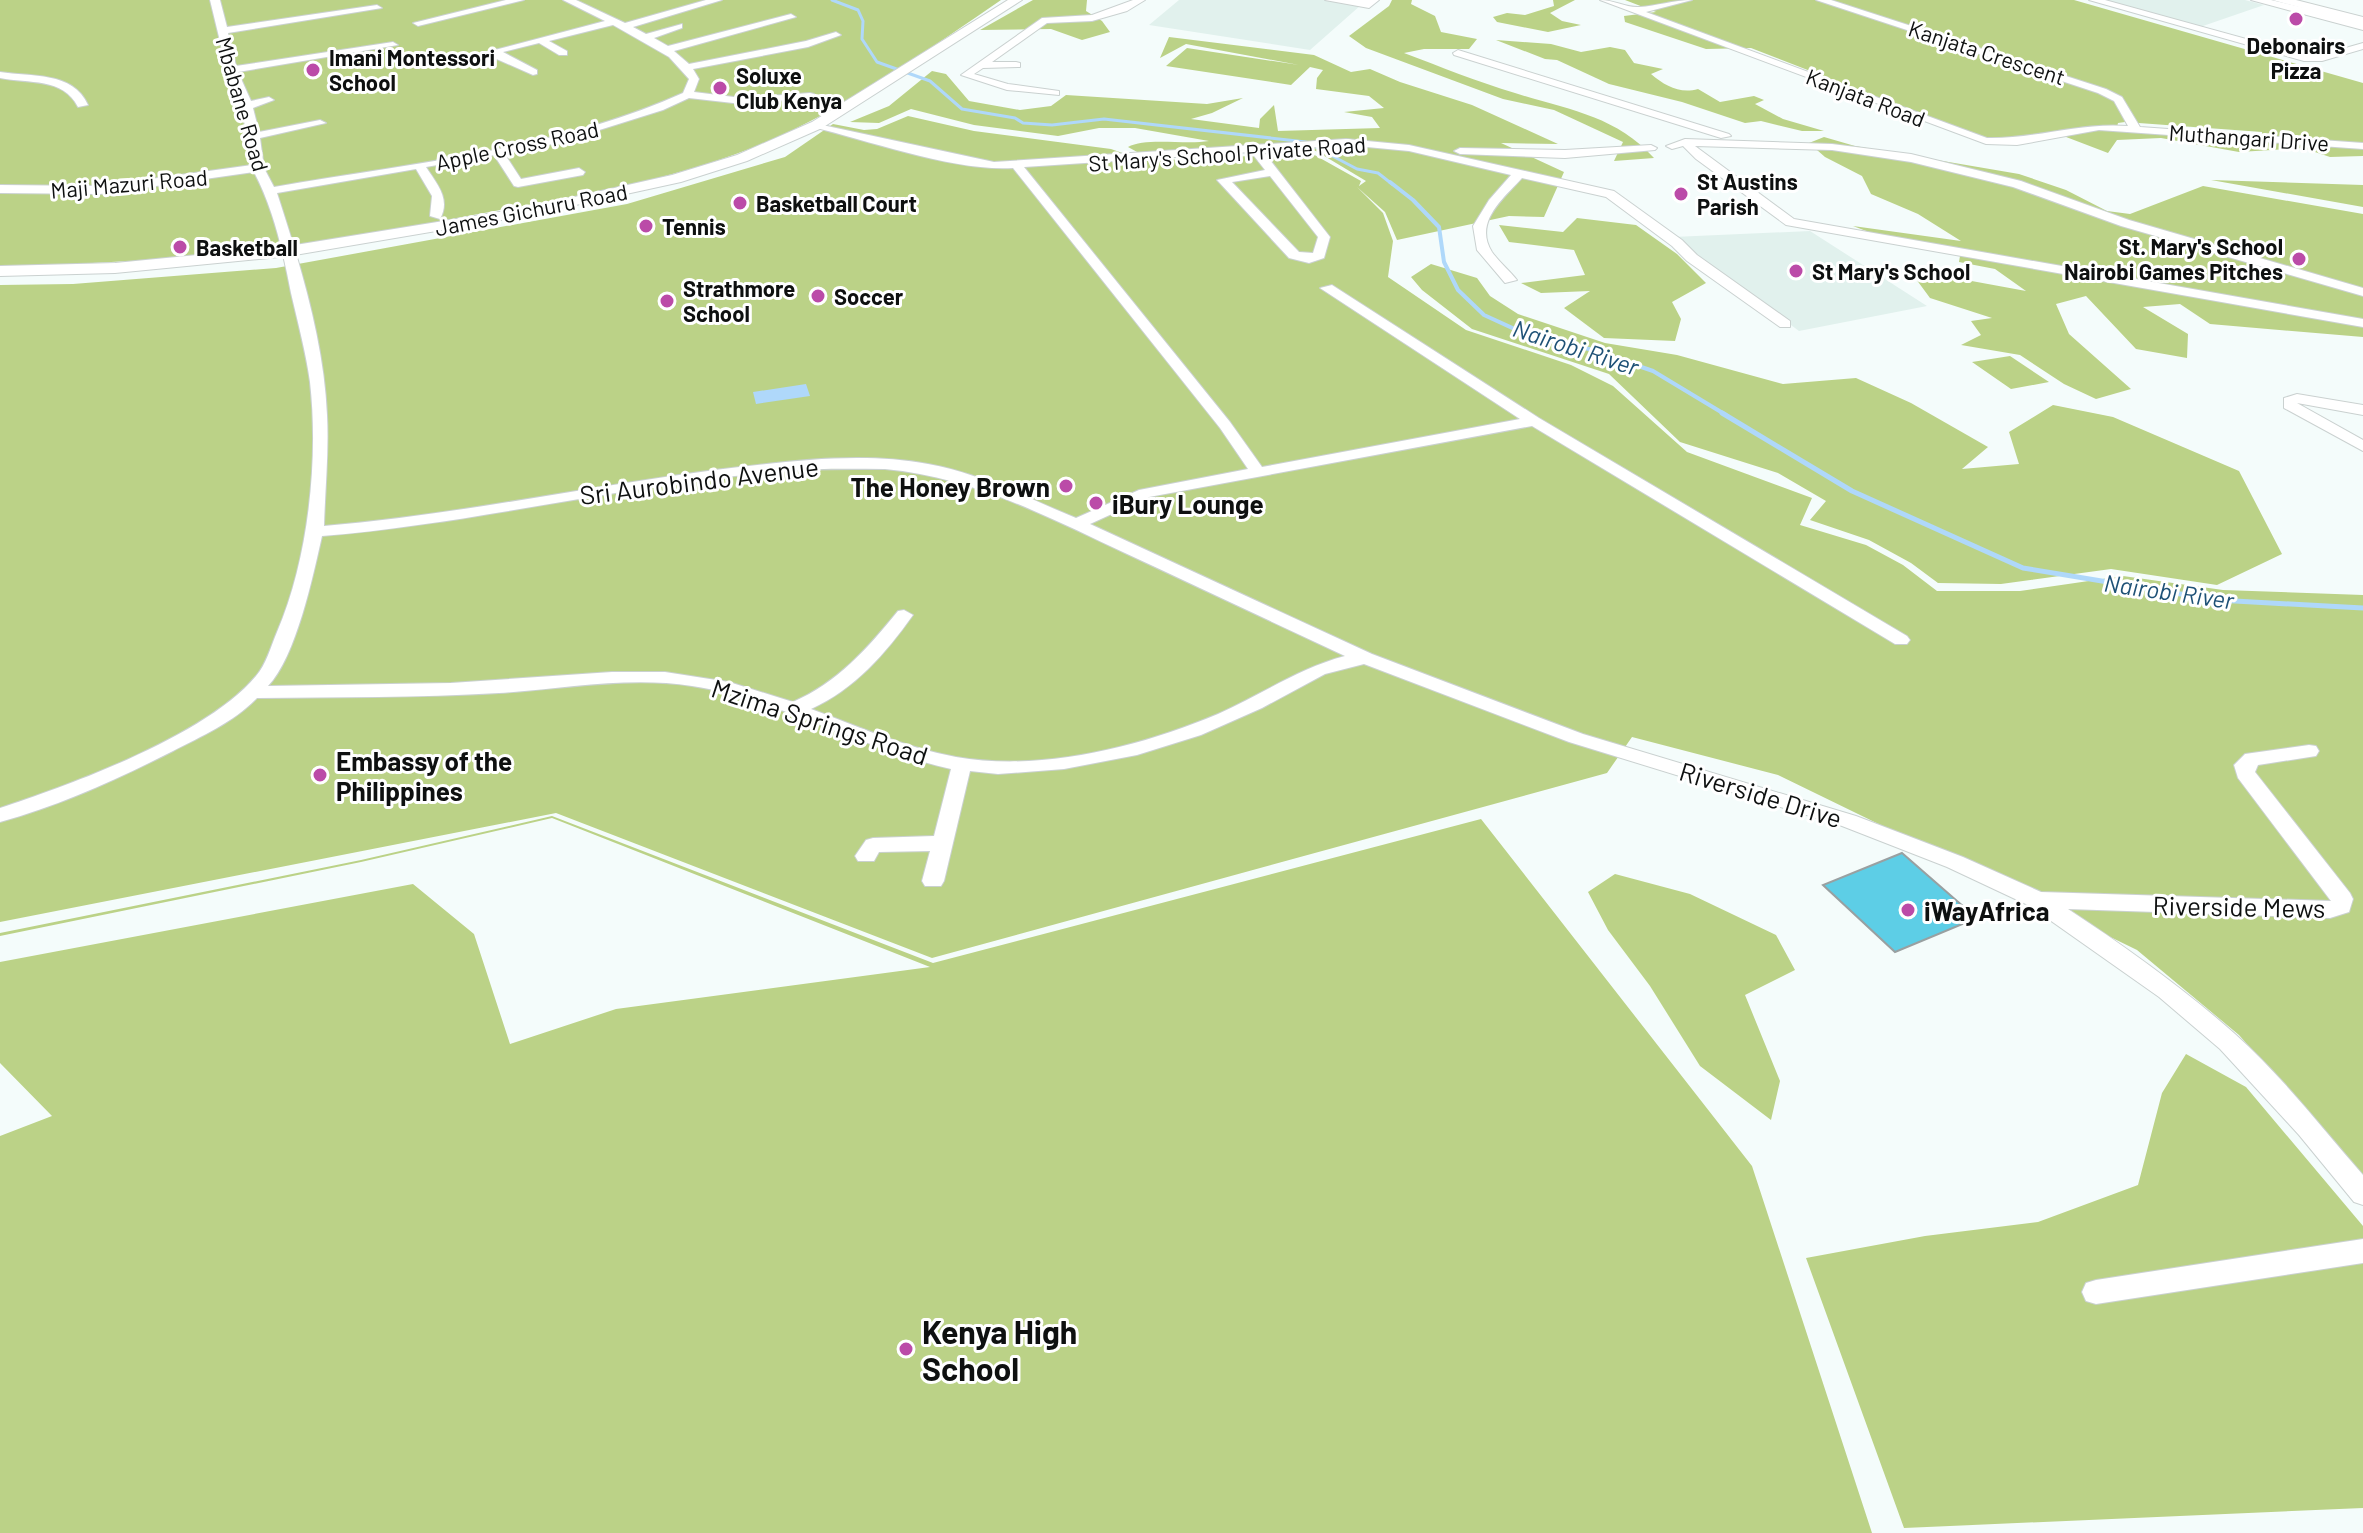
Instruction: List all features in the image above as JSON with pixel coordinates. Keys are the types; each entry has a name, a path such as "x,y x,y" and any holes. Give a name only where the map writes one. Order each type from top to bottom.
{"highway":[{"path":"2280,0 2363,19"},
{"path":"2294,0 2363,19"}],"main road":[{"name":"James Gichuru Road","path":"0,271 115,268 289,251 530,211 645,187 742,158 817,125 1016,0"},
{"path":"2257,0 2363,19"},
{"path":"2311,0 2363,19"}],"street":[{"name":"Mbabane Road","path":"215,0 232,70 247,106 258,168 270,191 289,251"},
{"path":"418,23 519,0"},
{"path":"568,0 666,50 688,68 694,79 688,95 742,101 810,96"},
{"path":"533,72 492,52 715,3 717,0"},
{"path":"1055,93 1007,87 966,76 1045,20 1092,18 1124,9 1140,0"},
{"path":"1330,0 1369,5 1374,0"},
{"name":"Kanjata Road","path":"1605,0 1986,141 2017,142 2099,127 2136,129"},
{"path":"1635,11 1687,0"},
{"name":"Kanjata Crescent","path":"1821,0 2102,91 2118,99 2136,129"},
{"path":"2094,0 2311,59 2363,46"},
{"path":"222,31 377,8"},
{"path":"666,50 791,17"},
{"path":"643,38 678,26"},
{"path":"688,68 808,44 836,35"},
{"path":"541,40 563,53"},
{"path":"232,70 393,45"},
{"path":"1458,53 1748,144"},
{"path":"688,68 741,57"},
{"path":"979,65 1016,65"},
{"path":"0,75 60,84 76,92 82,105"},
{"name":"Apple Cross Road","path":"270,191 387,166 419,165 497,151 602,128 688,95"},
{"path":"247,106 269,100"},
{"name":"St Mary's School Private Road","path":"817,125 994,166 1357,141 1409,148 1618,197 1692,258 1785,324"},
{"path":"255,141 321,129"},
{"name":"Muthangari Drive","path":"2136,129 2363,146"},
{"path":"1518,139 1545,154"},
{"path":"1685,142 1700,157 1790,222 2363,323"},
{"path":"1409,148 1545,154 1651,148 1667,152 1673,150 1672,146 1685,142 1832,147 1911,158 2017,184 2196,244 2363,292"},
{"path":"353,167 387,166 456,149"},
{"path":"1255,149 1324,237 1321,252 1316,257 1305,259 1289,252 1223,180 1272,172"},
{"path":"497,151 518,183 579,172"},
{"path":"1544,178 1545,154"},
{"path":"419,165 440,201 436,216"},
{"path":"1017,166 1196,389 1258,472"},
{"name":"Maji Mazuri Road","path":"0,189 100,190 258,168"},
{"path":"1510,280 1483,251 1477,239 1478,228 1483,216 1520,173"},
{"path":"0,815 85,787 195,732 255,692 267,676 297,606 315,532 320,418 318,393 289,251"},
{"path":"1327,288 1534,421 1901,640"},
{"path":"2363,410 2297,398 2289,401 2289,405 2363,446"},
{"path":"1076,524 1145,493 1534,421"},
{"name":"Sri Aurobindo Avenue","path":"315,532 383,526 606,489 788,466 843,463 926,468 967,478 1076,524"},
{"name":"Riverside Drive","path":"1076,524 1365,658 1576,738 1849,821 1955,862 2038,900 2100,941 2228,1042 2363,1194"},
{"path":"795,709 833,691 859,671 904,615"},
{"name":"Mzima Springs Road","path":"255,692 477,689 660,678 728,688 908,750 962,764 999,767 1087,758 1134,748 1195,729 1255,704 1308,672 1338,662 1365,658"},
{"name":"Riverside Mews","path":"2038,900 2330,910 2341,906 2342,899 2245,773 2244,765 2252,759 2309,751"},
{"path":"933,881 962,764"},
{"path":"866,856 873,845 943,843"},
{"path":"2096,1292 2363,1251"}],"shaded area":[{"path":"1179,0 1325,0 1361,5 1310,50 1149,25"},
{"path":"2102,0 2245,0 2264,5 2200,27"},
{"name":"St Mary's School","path":"1810,231 1927,306 1799,331 1673,237"}],"green space":[{"path":"0,0 1001,0 893,73 808,123 746,150 676,173 567,198 281,248 220,255 9,268 0,267"},
{"path":"1033,0 1087,0 1086,11 1102,21 1110,32 1082,40 1051,29 980,30"},
{"path":"1392,0 1412,0 1411,4 1435,16 1441,32 1477,39 1469,49 1424,49 1404,53 1607,123 1654,158 1614,161 1623,142 1554,110 1503,99 1366,48 1349,36 1389,6"},
{"path":"1553,0 1575,0 1550,13 1562,21 1581,25 1548,32 1497,22 1493,17 1507,13 1525,15 1554,6"},
{"path":"1625,0 2074,0 2363,83 2363,142 2354,142 2363,146 2363,156 2330,157 2303,148 2239,152 2161,138 2117,140 2108,153 2053,132 2009,139 1983,138 1751,48 1706,49 1625,22 1624,16 1656,12","holes":["2125,122 2262,132 2263,143 2162,128 2116,131 2118,123"]},
{"path":"1169,37 1314,55 1351,72 1370,69 1472,105 1558,144 1501,143 1564,172 1544,217 1509,216 1397,240 1385,212 1357,187 1383,213 1393,241 1388,277 1466,330 1571,365 1613,386 1687,452 1812,498 1800,525 1866,545 1903,565 1937,591 2020,591 2123,576 2223,590 2363,595 2363,1177 2239,1035 2137,950 1778,775 1632,737 1607,773 932,958 556,813 0,922 0,285 73,284 276,268 627,204 785,157 833,124 864,130 877,129 908,116 974,131 1111,149 1145,161 1311,153 1361,181 1359,186 1366,181 1316,151 1279,150 1150,159 1128,147 1144,142 1209,141 1135,128 1099,128 1058,136 974,125 911,109 879,123 850,122 889,106 932,71 946,74 969,101 1020,110 1051,106 1066,95 1207,104 1243,98 1191,119 1259,128 1260,119 1274,105 1278,131 1380,128 1372,117 1344,112 1384,108 1369,96 1316,89 1317,78 1323,70 1310,67 1291,85 1166,66 1187,48 1299,65 1186,44 1160,58"},
{"path":"1496,40 1551,44 1581,52 1610,47 1625,50 1634,63 1663,69 1651,74 1673,88 1698,89 1720,102 1754,96 1764,100 1755,104 1783,119 1824,131 1802,131 1761,121 1745,123 1682,102 1609,84 1557,60 1545,59"},
{"path":"1824,137 1855,146 2019,174 2066,190 2107,211 2130,214 2203,186 2363,214 2363,337 2210,324 2180,304 2143,307 2188,334 2187,358 2136,349 2086,296 2056,304 2069,334 2131,389 2096,399 2064,384 2020,355 1961,345 1981,335 1971,321 1992,318 1930,298 1916,279 1939,275 2026,291 1995,269 1959,262 1961,250 1874,234 1853,226 1961,241 1918,214 1871,194 1862,176 1825,157 1809,143"},
{"path":"2211,180 2363,185 2363,207"},
{"path":"1577,218 1636,225 1677,254 1706,283 1672,302 1681,319 1675,341 1604,338 1564,308 1590,291 1541,293 1521,283 1585,275 1574,250 1509,242 1499,225 1563,232"},
{"path":"1431,264 1477,278 1490,296 1518,314 1605,343 1677,355 1783,384 1856,378 1911,403 1988,447 1962,469 2019,464 2009,432 2053,405 2113,417 2239,471 2282,554 2217,585 2111,569 2001,584 1938,583 1911,563 1869,540 1810,520 1826,501 1778,473 1680,442 1609,374 1472,329 1422,290 1411,277"},
{"path":"2010,356 2049,382 2011,389 1972,362"},
{"name":"Kenya High School","path":"552,816 933,963 1481,819 1752,1166 1872,1533 0,1533 0,1136 52,1116 0,1063 0,962 413,884 474,934 510,1044 616,1009 930,967 552,818 361,862 0,936 0,933 361,860"},
{"path":"1615,874 1690,894 1776,935 1795,970 1745,995 1780,1081 1771,1120 1700,1066 1650,986 1608,930 1588,892"},
{"path":"2186,1054 2246,1087 2363,1226 2363,1508 1904,1528 1806,1258 1925,1236 2038,1222 2138,1185 2162,1093"}],"water":[{"path":"806,384 810,396 756,404 753,392"}],"building":[{"name":"iWayAfrica","path":"1902,853 1977,918 1895,952 1823,885"}],"waterway":[{"name":"Nairobi River","path":"832,0 858,10 863,21 862,39 877,62 930,81 962,109 1015,118 1023,123 1052,125 1104,119 1306,142 1357,169 1378,173 1392,184"},
{"name":"Nairobi River","path":"1390,182 1439,227 1444,262 1458,290 1484,315 1532,337 1589,349 1653,371 1726,415"},
{"name":"Nairobi River","path":"1722,413 1852,491 2023,568 2217,600 2363,608"}],"place":[{"name":"Debonairs Pizza","path":"2296,19"},
{"name":"Imani Montessori School","path":"313,70"},
{"name":"Soluxe Club Kenya","path":"720,88"},
{"name":"St Austins Parish","path":"1681,194"},
{"name":"Basketball Court","path":"740,203"},
{"name":"Tennis","path":"646,226"},
{"name":"Basketball","path":"180,247"},
{"name":"St. Mary's School Nairobi Games Pitches","path":"2299,259"},
{"name":"St Mary's School","path":"1796,271"},
{"name":"Soccer","path":"818,296"},
{"name":"Strathmore School","path":"667,301"},
{"name":"The Honey Brown","path":"1066,486"},
{"name":"iBury Lounge","path":"1096,503"},
{"name":"Embassy of the Philippines","path":"320,775"},
{"name":"iWayAfrica","path":"1908,910"},
{"name":"Kenya High School","path":"906,1349"}]}
